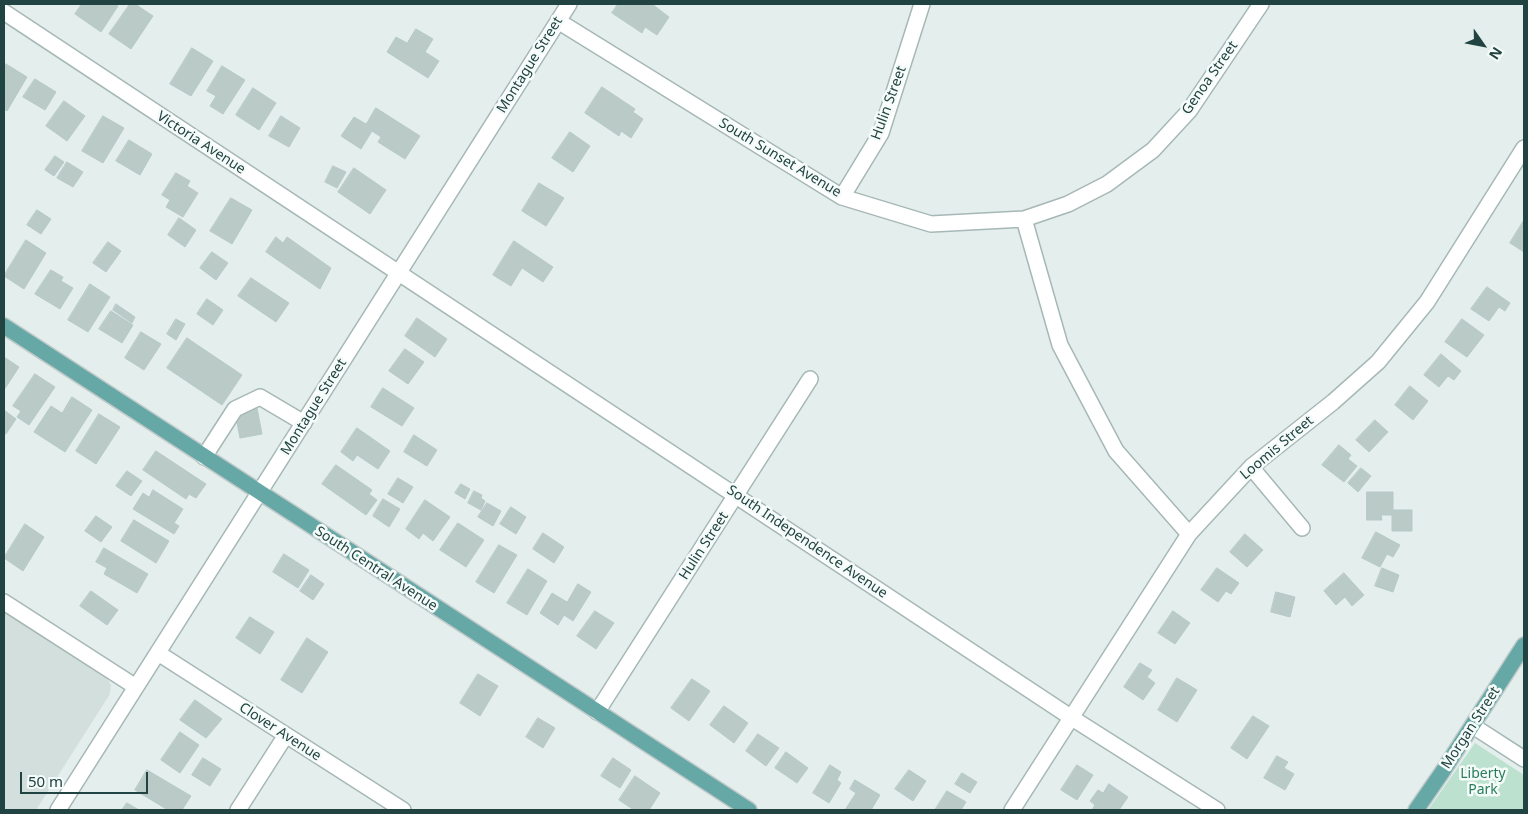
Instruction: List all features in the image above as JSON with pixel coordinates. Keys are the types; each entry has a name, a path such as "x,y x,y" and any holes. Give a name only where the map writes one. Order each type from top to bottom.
{"main road":[{"name":"South Central Avenue","path":"4,326 749,810"},
{"name":"Morgan Street","path":"1416,810 1524,645"}],"street":[{"name":"Montague Street","path":"58,810 569,4"},
{"name":"Hulin Street","path":"842,197 881,133 922,4"},
{"name":"Genoa Street","path":"1024,219 1068,204 1107,184 1153,150 1189,111 1261,4"},
{"name":"Victoria Avenue","path":"4,12 399,273"},
{"name":"South Sunset Avenue","path":"558,21 842,197 931,224 1024,219"},
{"name":"Loomis Street","path":"1012,810 1189,534 1251,467 1333,402 1378,362 1426,302 1524,148"},
{"path":"1024,219 1060,345 1116,451 1189,534"},
{"name":"South Independence Avenue","path":"399,273 1072,718 1217,810"},
{"name":"Hulin Street","path":"597,712 810,379"},
{"path":"204,457 235,409 260,397 304,423"},
{"path":"1251,467 1302,528"},
{"path":"4,602 136,687"},
{"name":"Clover Avenue","path":"158,653 403,810"},
{"path":"1472,726 1524,759"},
{"path":"238,810 286,735"}],"shaded area":[{"path":"4,610 106,677 111,685 110,694 36,810 4,810"}],"green space":[{"name":"Liberty Park","path":"1475,743 1524,775 1524,810 1428,810"}],"building":[{"path":"82,4 114,4 118,6 101,32 75,14"},
{"path":"130,4 135,4 153,16 131,49 109,34"},
{"path":"618,4 652,4 669,17 657,35 645,27 642,33 612,13"},
{"path":"416,29 433,39 425,52 439,61 428,78 387,52 396,37 407,43"},
{"path":"192,48 213,61 191,96 170,84"},
{"path":"6,64 27,77 7,111 4,109 4,67"},
{"path":"222,66 245,80 223,114 210,106 216,96 207,91"},
{"path":"35,79 56,92 45,110 23,97"},
{"path":"602,87 635,109 633,112 643,119 631,138 621,131 619,136 585,113"},
{"path":"253,88 276,103 259,130 236,115"},
{"path":"64,101 85,116 67,141 46,126"},
{"path":"376,108 420,136 405,159 378,142 381,137 372,131 361,149 341,136 354,117 366,124"},
{"path":"103,116 124,128 103,163 82,151"},
{"path":"281,116 300,128 289,147 269,136"},
{"path":"570,132 590,146 573,172 552,158"},
{"path":"129,140 152,154 140,175 116,161"},
{"path":"55,156 64,162 54,176 45,170"},
{"path":"67,162 83,172 73,187 57,178"},
{"path":"333,166 346,172 337,188 325,182"},
{"path":"354,168 386,190 370,214 338,192"},
{"path":"176,173 190,181 187,186 198,193 183,217 166,207 170,200 162,195"},
{"path":"539,183 564,198 546,226 522,211"},
{"path":"231,198 252,210 232,244 210,231"},
{"path":"37,210 51,219 41,234 27,225"},
{"path":"179,218 196,230 185,247 168,235"},
{"path":"1524,220 1524,252 1510,243"},
{"path":"276,237 283,243 287,237 331,268 320,289 266,252"},
{"path":"26,240 46,253 24,289 4,276"},
{"path":"514,241 553,267 543,282 522,268 511,286 493,275"},
{"path":"108,242 121,251 106,272 93,263"},
{"path":"212,252 228,263 216,280 200,268"},
{"path":"51,270 63,277 61,281 73,288 60,309 35,294"},
{"path":"251,278 289,303 276,322 238,296"},
{"path":"90,284 110,297 88,332 68,320"},
{"path":"1487,287 1510,303 1505,311 1499,307 1489,321 1471,309"},
{"path":"207,299 223,310 213,325 197,314"},
{"path":"116,304 135,317 132,323 113,310"},
{"path":"111,311 133,325 122,343 99,329"},
{"path":"417,318 447,339 435,357 405,336"},
{"path":"176,319 185,324 176,340 167,334"},
{"path":"1462,319 1484,335 1467,357 1445,342"},
{"path":"141,332 161,344 144,370 125,358"},
{"path":"187,338 242,375 222,405 167,368"},
{"path":"405,349 424,362 408,384 389,371"},
{"path":"1441,354 1461,371 1454,380 1448,376 1439,387 1424,375"},
{"path":"4,357 19,367 4,390"},
{"path":"35,374 55,387 29,425 17,417 21,411 13,406"},
{"path":"1410,386 1428,401 1413,420 1395,405"},
{"path":"383,388 414,408 402,426 371,407"},
{"path":"72,397 92,410 65,452 34,432 51,406 62,413"},
{"path":"257,408 262,434 240,438 235,412"},
{"path":"4,410 16,419 6,434 4,433"},
{"path":"99,414 120,427 96,464 76,451"},
{"path":"1375,420 1388,432 1369,452 1356,440"},
{"path":"357,428 390,451 378,469 357,455 353,461 341,452"},
{"path":"414,435 437,450 427,466 404,452"},
{"path":"1339,445 1351,455 1348,459 1357,466 1344,482 1322,465"},
{"path":"156,451 206,484 196,498 189,494 186,499 143,470"},
{"path":"336,465 372,490 369,494 377,500 366,515 322,484"},
{"path":"1361,468 1371,476 1358,492 1348,483"},
{"path":"127,471 142,481 131,496 116,486"},
{"path":"398,478 413,487 403,503 388,494"},
{"path":"461,484 470,489 465,499 455,493"},
{"path":"153,490 183,509 174,523 179,526 174,534 133,509 143,493 149,497"},
{"path":"474,491 482,495 481,498 485,501 481,510 468,503"},
{"path":"1367,492 1393,492 1393,510 1412,510 1412,531 1392,531 1392,515 1381,515 1382,520 1367,520"},
{"path":"383,499 400,509 389,527 373,516"},
{"path":"425,500 450,517 433,541 423,533 419,539 406,529"},
{"path":"487,503 501,511 493,526 478,517"},
{"path":"511,507 526,517 516,534 500,524"},
{"path":"96,516 112,527 101,542 85,531"},
{"path":"134,520 169,541 156,563 121,541"},
{"path":"458,523 484,540 466,567 440,550"},
{"path":"25,524 44,537 23,571 4,558"},
{"path":"1376,532 1400,545 1393,557 1387,554 1380,567 1362,558"},
{"path":"543,533 564,547 554,563 533,549"},
{"path":"1245,534 1263,550 1247,567 1230,552"},
{"path":"499,545 517,555 494,593 476,582"},
{"path":"104,548 148,574 137,593 104,574 107,568 96,562"},
{"path":"284,554 309,570 298,588 273,572"},
{"path":"1217,568 1239,583 1231,594 1226,591 1218,602 1201,590"},
{"path":"1382,568 1399,575 1393,592 1375,586"},
{"path":"528,569 547,581 527,615 507,603"},
{"path":"1344,573 1364,595 1352,606 1345,597 1336,605 1324,591"},
{"path":"311,575 324,584 313,600 300,591"},
{"path":"578,584 591,592 573,621 564,615 558,625 540,613 552,593 567,602"},
{"path":"91,591 118,610 107,625 80,606"},
{"path":"1276,592 1295,597 1290,617 1271,612"},
{"path":"595,611 614,623 596,649 577,636"},
{"path":"1173,611 1190,623 1175,644 1158,633"},
{"path":"250,617 274,632 260,654 236,638"},
{"path":"307,638 328,652 302,693 281,680"},
{"path":"1140,663 1152,670 1147,677 1155,683 1143,700 1124,687"},
{"path":"478,674 498,686 480,716 460,703"},
{"path":"1177,678 1197,690 1177,722 1158,710"},
{"path":"692,679 710,691 689,721 671,708"},
{"path":"195,700 222,719 206,738 180,720"},
{"path":"724,706 748,723 734,743 710,725"},
{"path":"1253,716 1269,726 1247,759 1231,748"},
{"path":"538,718 555,728 543,748 526,737"},
{"path":"180,732 199,745 180,773 161,760"},
{"path":"758,734 779,748 766,766 746,751"},
{"path":"786,752 808,768 797,783 775,768"},
{"path":"1277,756 1288,762 1284,768 1294,774 1285,790 1264,778"},
{"path":"203,758 221,769 210,786 192,775"},
{"path":"613,758 631,770 620,788 601,776"},
{"path":"830,765 841,772 837,780 841,783 829,803 813,793"},
{"path":"1077,765 1093,775 1077,800 1061,790"},
{"path":"147,770 191,796 182,810 168,810 135,790"},
{"path":"909,770 926,781 913,801 895,789"},
{"path":"962,773 977,782 970,793 955,784"},
{"path":"635,776 660,793 649,810 634,810 619,800"},
{"path":"855,780 880,795 871,810 845,810 856,793 850,789"},
{"path":"1109,784 1128,797 1119,810 1092,810 1095,805 1090,801 1098,790 1103,793"},
{"path":"947,791 966,802 961,810 935,810"},
{"path":"127,803 139,810 122,810"}]}
